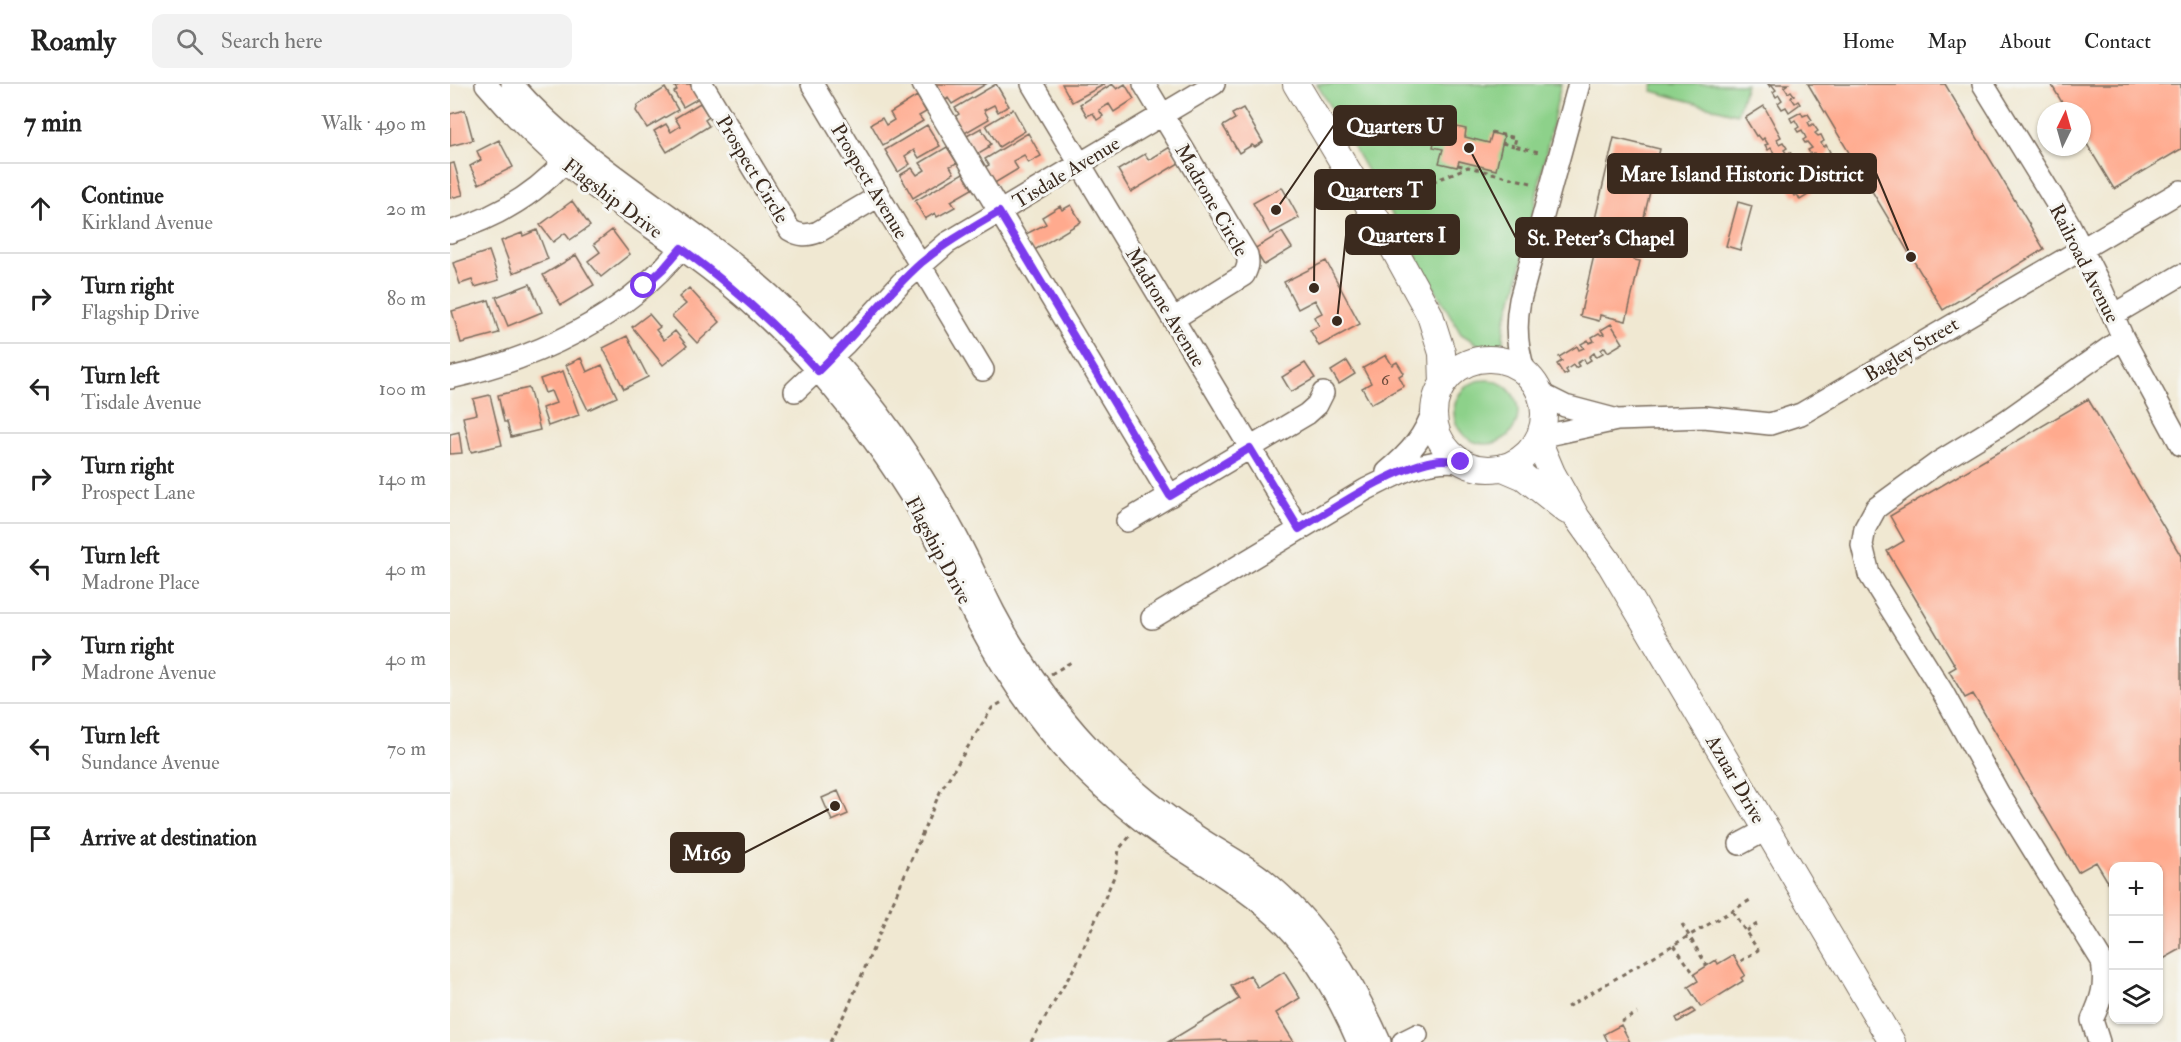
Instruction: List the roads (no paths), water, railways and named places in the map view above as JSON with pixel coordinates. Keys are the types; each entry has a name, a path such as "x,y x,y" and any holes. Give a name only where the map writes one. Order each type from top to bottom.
{"main road":[{"path":"1296,84 1385,233 1430,315 1442,353 1443,384"},
{"path":"1430,315 1460,346 1488,359"},
{"path":"1488,359 1501,360 1525,372 1541,394 1545,419 1539,439 1529,453 1503,468 1489,470 1474,468 1449,453 1436,430 1434,408 1443,384 1452,374 1475,361 1488,359"},
{"name":"Azuar Drive","path":"1539,439 1552,474 1577,518 1610,564 1892,1042"},
{"name":"Azuar Drive","path":"1503,468 1524,477 1577,518"}],"street":[{"name":"Flagship Drive","path":"486,84 519,120 564,162 681,248 825,364 901,445 959,540 1003,628 1049,699 1090,748 1129,785 1176,822 1261,878 1299,912 1329,948 1342,968 1359,997 1380,1042"},
{"name":"Flagship Drive","path":"512,84 549,122 593,161 693,232 747,274 784,308 825,364 867,432 912,498 937,540 986,638 1031,709 1076,761 1116,800 1164,837 1249,893 1285,926 1300,942 1326,978 1358,1042"},
{"name":"Prospect Circle","path":"702,84 790,230 799,235 818,232 879,196"},
{"name":"Prospect Avenue","path":"812,84 983,370"},
{"path":"922,84 1170,496"},
{"name":"Madrone Avenue","path":"1032,84 1299,529"},
{"name":"Madrone Circle","path":"1144,84 1247,255 1248,262 1244,275 1173,319"},
{"name":"Tisdale Avenue","path":"795,392 825,364 920,264 947,243 1214,84"},
{"path":"1525,372 1517,345 1516,324 1520,300 1579,84"},
{"name":"Railroad Avenue","path":"1983,84 2068,222 2123,338 2181,445"},
{"path":"450,232 481,221 520,201 546,182 564,162"},
{"name":"Bagley Street","path":"1539,439 1617,420 1704,417 1770,424 1801,414 2181,190"},
{"path":"450,378 510,362 566,338 595,321 644,286 681,248"},
{"path":"2113,315 2181,275"},
{"path":"2099,1042 2092,1020 2102,997 2105,980 2102,962 1999,794 1942,691 1869,574 1862,545 1865,528 1876,508 1939,462 2006,421 2123,338"},
{"path":"1128,521 1307,414 1317,405 1323,393"},
{"name":"Bagley Street","path":"1541,394 1565,406 1617,420"},
{"path":"1365,490 1408,454 1419,441 1426,431 1434,408"},
{"path":"1152,618 1365,490 1432,461 1461,462"},
{"path":"1740,844 1766,830"}],"place":[{"name":"St. Peter's Chapel","path":"1469,148"},
{"name":"Quarters U","path":"1276,210"},
{"name":"Mare Island Historic District","path":"1911,257"},
{"name":"Quarters T","path":"1314,288"},
{"name":"Quarters I","path":"1337,321"},
{"name":"M169","path":"835,806"}]}
